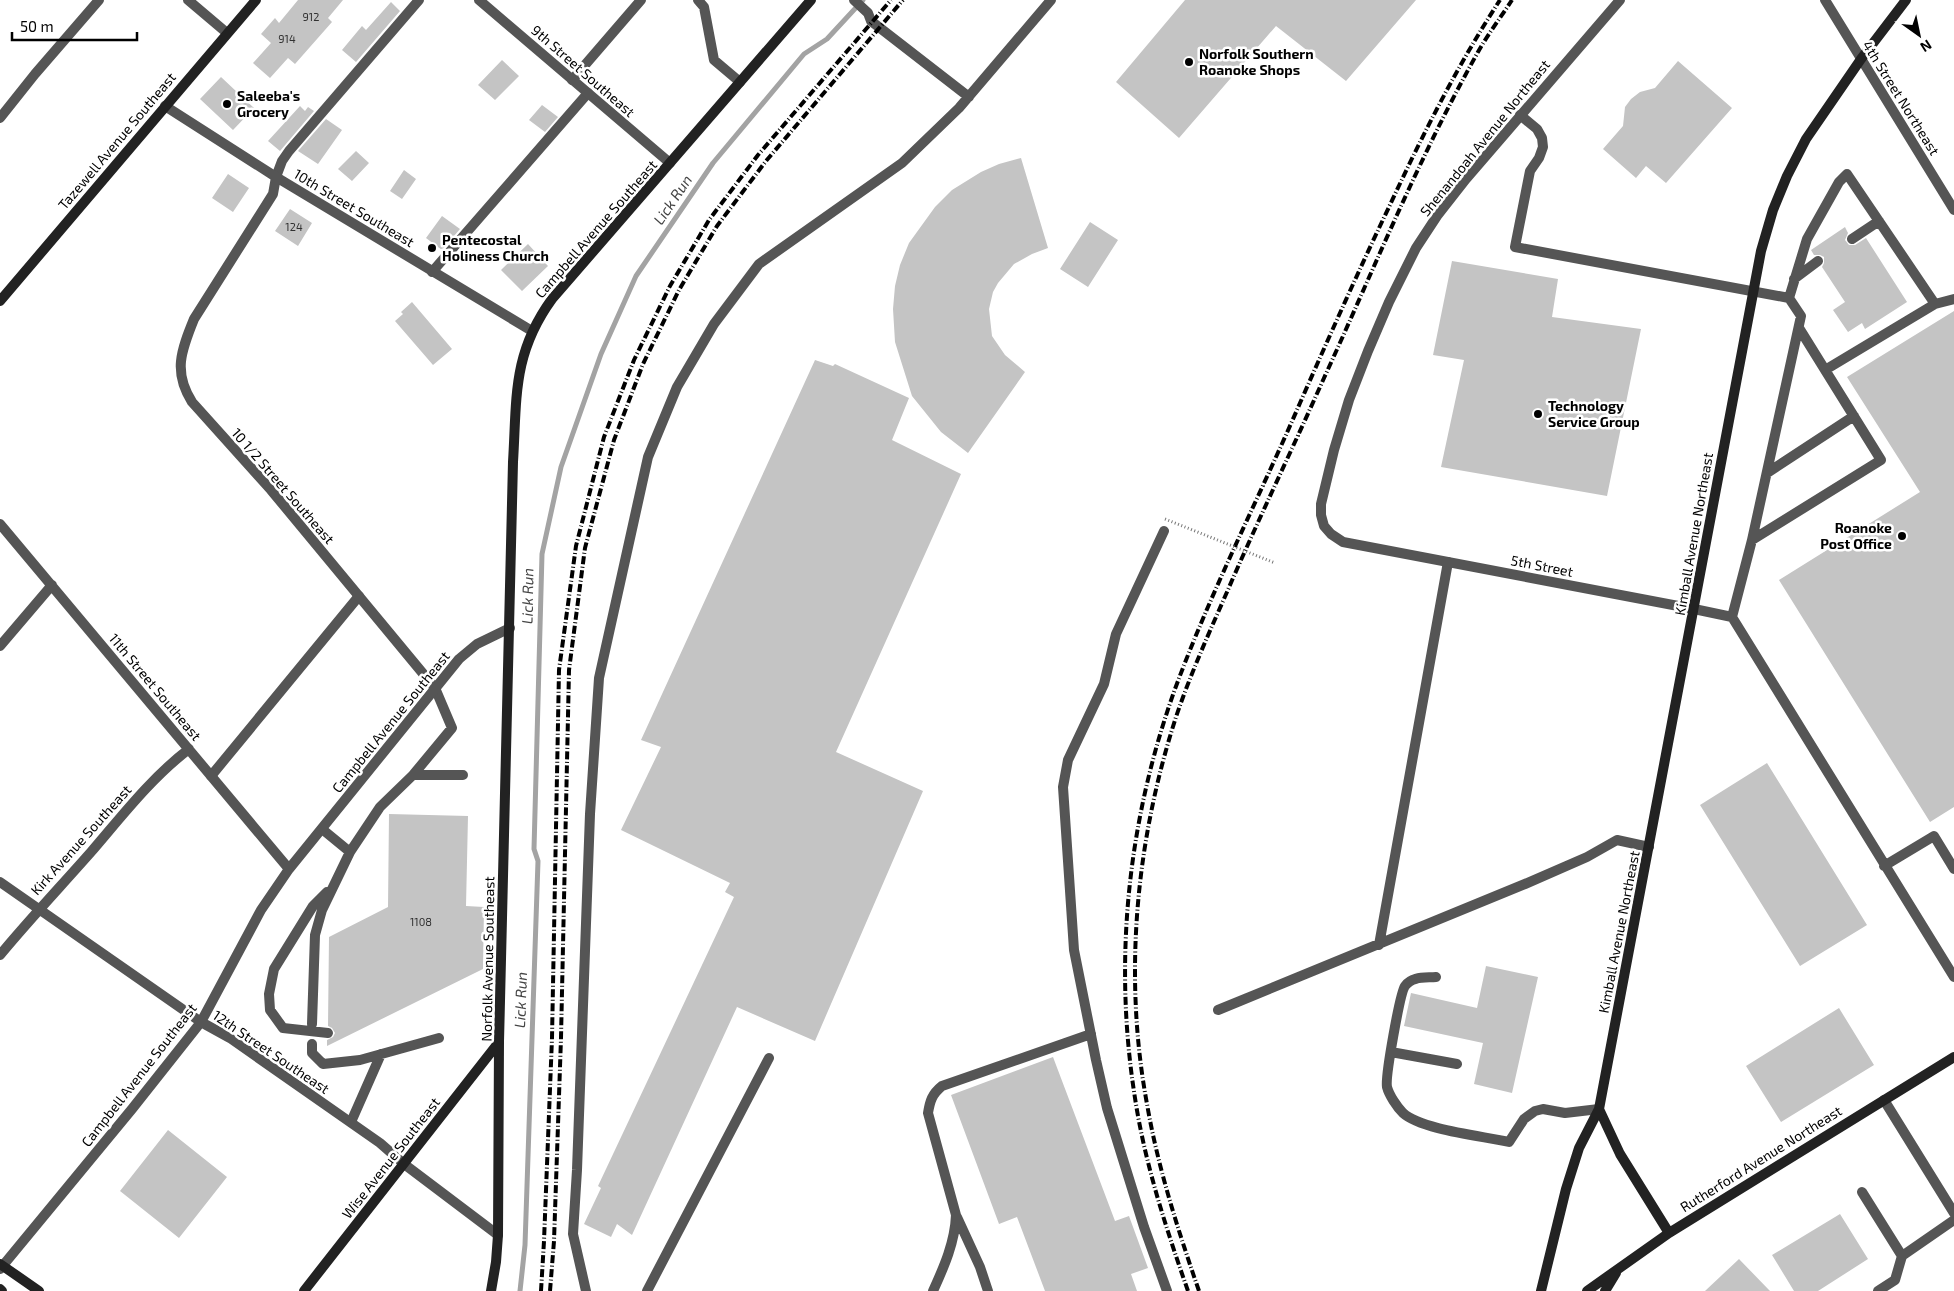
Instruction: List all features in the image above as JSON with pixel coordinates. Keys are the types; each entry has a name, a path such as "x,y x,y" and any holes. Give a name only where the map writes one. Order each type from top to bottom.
{"street":[{"path":"0,118 34,74 99,0"},
{"path":"188,0 228,33"},
{"name":"Tazewell Avenue Southeast","path":"0,301 256,0"},
{"name":"10 1/2 Street Southeast","path":"413,775 452,728 435,688 271,490 192,402 180,376 180,361 194,319 273,194 276,177 282,161 419,0"},
{"name":"9th Street Southeast","path":"479,0 670,164"},
{"path":"572,80 641,0"},
{"path":"698,0 704,7 714,60 740,82"},
{"name":"Campbell Avenue Southeast","path":"1,1266 132,1109 201,1022 261,910 289,869 459,659 477,644 510,628 513,462 518,378 522,355 532,331 552,299 811,0"},
{"path":"854,0 868,13 872,21 968,97"},
{"path":"586,1291 573,1234 590,814 599,678 648,456 677,387 714,324 759,264 898,167 968,97 1051,0"},
{"name":"Shenandoah Avenue Northeast","path":"1385,550 1343,542 1328,530 1321,515 1332,459 1349,400 1389,302 1416,248 1443,209 1520,115 1620,0"},
{"name":"4th Street Northeast","path":"1825,0 1954,210"},
{"name":"Kimball Avenue Northeast","path":"1541,1291 1566,1189 1577,1156 1599,1109 1760,251 1773,210 1787,176 1806,139 1861,59 1906,0"},
{"path":"432,272 588,93"},
{"name":"10th Street Southeast","path":"165,106 276,177 532,331"},
{"path":"1520,115 1537,129 1542,138 1542,147 1539,158 1530,171 1515,247 1789,298 1801,316 1752,540 1732,617 1954,977"},
{"path":"1789,298 1807,239 1838,182 1847,174 1935,304"},
{"path":"1852,239 1879,221"},
{"path":"1794,279 1818,261"},
{"path":"1825,370 1935,304 1954,299"},
{"path":"1752,540 1881,460 1799,328"},
{"path":"1767,473 1854,416"},
{"name":"11th Street Southeast","path":"0,524 289,869"},
{"path":"1164,531 1116,634 1104,684 1068,760 1063,787 1074,950 1091,1034 1107,1108 1144,1227 1167,1291"},
{"name":"5th Street","path":"1385,550 1732,617"},
{"path":"1380,945 1448,562"},
{"path":"0,646 52,585"},
{"path":"211,776 359,596"},
{"name":"Norfolk Avenue Southeast","path":"491,1291 498,1235 499,1042 510,628"},
{"name":"Kirk Avenue Southeast","path":"0,955 38,909 75,870 148,786 171,763 189,749"},
{"path":"312,1024 315,935 322,910 350,852 380,807 413,775 463,775"},
{"path":"322,829 350,852"},
{"path":"1884,866 1934,836 1954,868"},
{"path":"1218,1010 1380,945 1587,857 1617,840 1649,847"},
{"name":"12th Street Southeast","path":"0,882 201,1022 230,1038 351,1122 498,1235"},
{"path":"328,1033 283,1028 270,1010 269,994 274,969 314,906 334,886"},
{"path":"1436,977 1412,979 1404,987 1391,1052 1387,1087 1401,1111 1420,1123 1509,1142 1524,1119 1535,1110 1543,1109 1565,1113 1599,1109 1620,1154 1669,1233"},
{"path":"988,1291 980,1267 954,1209 928,1113 934,1092 942,1086 1091,1034"},
{"path":"312,1044 312,1053 322,1064 360,1060 439,1038"},
{"name":"Wise Avenue Southeast","path":"304,1291 499,1042"},
{"path":"1391,1052 1457,1064"},
{"path":"351,1122 381,1054"},
{"name":"Rutherford Avenue Northeast","path":"1587,1291 1669,1233 1954,1057"},
{"path":"647,1291 769,1058"},
{"path":"1884,1100 1954,1213"},
{"path":"1862,1192 1902,1256"},
{"path":"933,1291 944,1267 956,1229 954,1209"},
{"path":"1878,1291 1895,1280 1902,1256 1954,1220"},
{"path":"1,1266 39,1291"},
{"path":"1605,1291 1618,1270"}],"path":[{"path":"1165,518 1275,563"}],"building":[{"path":"298,0 343,0 328,18 332,22 295,64 288,58 270,78 253,63 271,43 261,34 275,18 279,23"},
{"name":"Norfolk Southern Roanoke Shops","path":"1185,0 1416,0 1346,81 1276,26 1179,138 1116,82"},
{"path":"391,2 400,11 356,62 342,50 362,26 366,30"},
{"path":"502,60 519,76 495,100 478,85"},
{"path":"1678,61 1732,108 1666,183 1646,166 1636,178 1603,149 1623,126 1625,107 1631,99 1640,92 1655,88"},
{"name":"Saleeba's Grocery","path":"221,77 254,108 233,130 200,99"},
{"path":"542,105 558,117 545,132 529,120"},
{"path":"300,106 305,111 308,107 314,111 280,151 268,141"},
{"path":"326,119 342,130 318,164 298,151"},
{"path":"356,151 369,163 352,181 338,169"},
{"path":"1021,158 1048,248 1014,264 993,292 989,309 992,336 1005,355 1025,372 968,453 941,432 912,396 895,342 893,309 895,286 900,265 909,243 935,207 952,190 981,172 999,164"},
{"path":"404,170 416,179 402,199 390,191"},
{"path":"228,174 249,188 233,212 212,198"},
{"path":"290,209 312,223 298,246 275,231"},
{"path":"442,216 460,229 442,250 426,238"},
{"path":"1090,222 1118,240 1088,287 1060,269"},
{"path":"1845,227 1848,233 1845,240 1849,245 1855,245 1866,238 1907,302 1865,329 1862,323 1848,332 1833,310 1845,302 1822,267 1824,257 1814,255 1811,250"},
{"path":"528,244 548,266 522,291 501,270"},
{"name":"Technology Service Group","path":"1452,261 1558,279 1552,317 1641,329 1607,496 1441,467 1464,360 1433,355"},
{"path":"412,302 452,349 433,365 395,321 403,314 401,312"},
{"name":"Roanoke Post Office","path":"1954,311 1954,807 1930,822 1779,580 1920,492 1847,377"},
{"path":"815,360 833,366 835,364 909,398 892,440 961,474 836,752 923,791 815,1041 737,1007 632,1235 617,1224 611,1237 584,1224 601,1188 598,1186 734,897 725,892 730,883 621,830 661,747 641,740"},
{"path":"1767,763 1867,925 1800,966 1700,805"},
{"path":"389,814 468,816 466,906 484,907 483,969 327,1046 327,1040 333,1037 335,1033 328,1026 329,937 388,907"},
{"path":"1486,966 1538,977 1512,1093 1474,1084 1483,1043 1404,1026 1411,993 1477,1008"},
{"path":"1839,1008 1874,1065 1781,1122 1746,1066"},
{"path":"1053,1057 1115,1221 1129,1216 1148,1268 1131,1274 1137,1291 1045,1291 1017,1217 999,1224 951,1095"},
{"path":"168,1130 227,1177 179,1238 120,1191"},
{"path":"1840,1214 1868,1259 1818,1291 1794,1291 1772,1255"},
{"path":"1739,1259 1770,1291 1705,1291"}],"waterway":[{"name":"Lick Run","path":"520,1291 525,1245 538,861 534,849 542,554 561,467 601,354 636,276 713,163 804,54 827,39 863,0"}],"railway":[{"path":"541,1291 552,1038 559,670 576,546 604,437 634,360 670,286 709,220 758,155 891,0"},
{"path":"550,1291 554,1241 561,1038 569,670 585,548 614,440 643,364 679,290 717,226 766,161 903,0"},
{"path":"1188,1291 1164,1220 1144,1147 1128,1046 1125,994 1129,891 1146,789 1175,689 1220,580 1414,154 1455,76 1500,0"},
{"path":"1199,1291 1169,1199 1157,1152 1147,1104 1136,1006 1135,957 1143,858 1163,761 1177,714 1194,668 1398,213 1456,92 1482,45 1512,0"}],"place":[{"name":"Norfolk Southern Roanoke Shops","path":"1189,62"},
{"name":"Saleeba's Grocery","path":"227,104"},
{"name":"Pentecostal Holiness Church","path":"432,248"},
{"name":"Technology Service Group","path":"1538,414"},
{"name":"Roanoke Post Office","path":"1902,536"}]}
